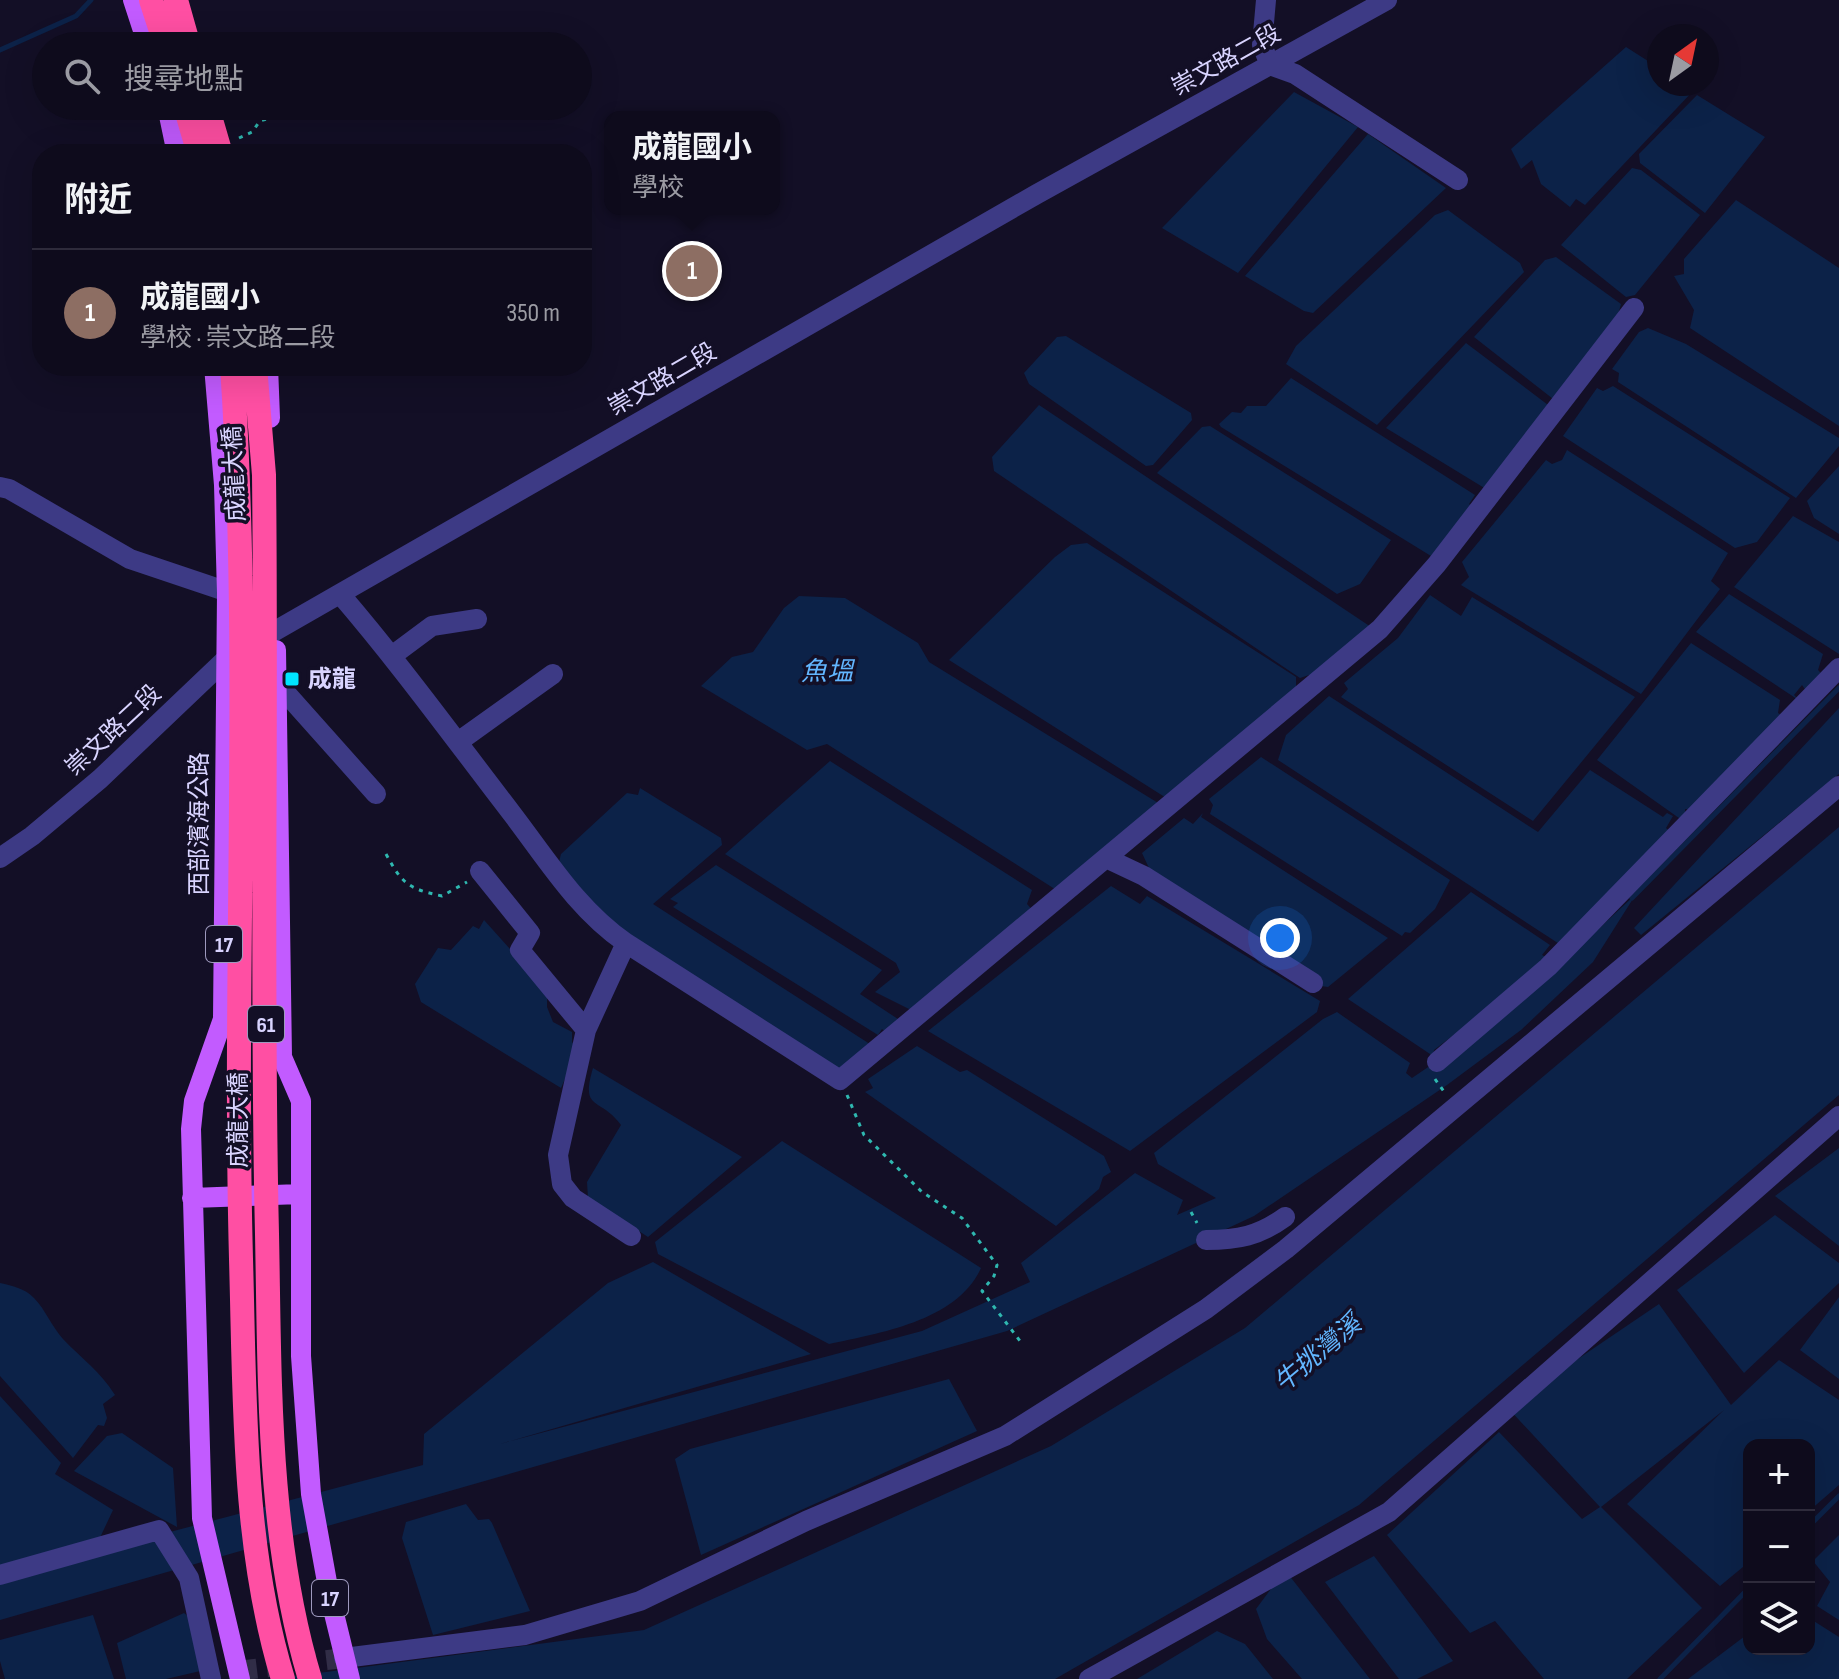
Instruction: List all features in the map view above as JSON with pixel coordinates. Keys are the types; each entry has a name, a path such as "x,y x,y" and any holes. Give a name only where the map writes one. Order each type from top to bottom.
{"highway":[{"path":"151,0 161,32"},
{"path":"176,0 185,32"},
{"path":"189,120 196,144"},
{"path":"213,120 224,144"},
{"name":"成龍大橋","path":"233,376 240,481 244,719 239,1167 244,1395 257,1557 283,1679"},
{"name":"成龍大橋","path":"256,376 264,475 265,1170 270,1393 283,1554 310,1679"}],"main road":[{"path":"133,0 143,32"},
{"path":"183,0 193,32"},
{"path":"170,120 175,144"},
{"path":"220,120 226,144"},
{"name":"西部濱海公路","path":"215,376 224,485 227,593 223,1019 194,1101 191,1129 192,1198 202,1518 239,1675"},
{"name":"17","path":"268,376 277,683 282,1057 301,1101 301,1356 311,1494 350,1679"},
{"path":"192,1198 300,1194"}],"street":[{"path":"1266,0 1262,45 1270,65 1295,74 1458,180"},
{"name":"崇文路二段","path":"0,858 32,836 100,779 226,659 1037,194 1387,0"},
{"path":"340,594 393,655 588,912 626,943 840,1080 1380,629 1437,564 1634,308"},
{"path":"0,487 9,489 130,559 227,593 245,597 273,594"},
{"path":"393,655 432,626 477,619"},
{"path":"1434,1068 1548,967 1839,668"},
{"path":"458,742 553,674"},
{"path":"277,683 376,794"},
{"path":"344,1658 525,1635 640,1601 806,1521 1005,1436 1206,1309 1286,1249 1839,786"},
{"path":"1108,859 1144,876 1313,983"},
{"path":"480,871 530,933 520,950 586,1030"},
{"path":"626,943 586,1030 568,1098 558,1155 562,1184 573,1198 631,1236"},
{"path":"1089,1679 1389,1512 1839,1116"},
{"path":"1206,1240 1241,1240 1277,1223 1286,1249"},
{"path":"0,1575 159,1530 189,1578 212,1679 239,1675"}],"path":[{"path":"235,144 264,120"},
{"path":"386,854 400,880 418,891 442,896 451,894 480,871"},
{"path":"1434,1068 1457,1108"},
{"path":"840,1080 864,1135 922,1192 962,1218 987,1248 997,1265 994,1276 982,1291 1020,1341"}],"water":[{"path":"1626,47 1647,60 1647,96 1688,96 1585,205 1576,199 1570,207 1541,184 1532,160 1521,169 1511,149"},
{"path":"1294,92 1358,127 1238,273 1162,228"},
{"path":"1696,96 1765,137 1705,213 1640,163 1639,154"},
{"path":"1368,134 1446,188 1313,313 1304,311 1245,276"},
{"path":"1632,168 1641,170 1700,215 1635,295 1626,297 1561,245"},
{"path":"1736,200 1839,268 1839,426 1690,328 1694,310 1674,276 1684,274 1684,259"},
{"path":"1448,210 1520,263 1524,272 1377,425 1286,364 1296,346 1435,215"},
{"path":"1556,257 1621,304 1618,315 1557,402 1474,337 1545,260"},
{"path":"1648,328 1686,344 1839,438 1839,446 1796,498 1618,382 1619,373 1612,369 1639,332"},
{"path":"1066,336 1191,413 1192,420 1153,465 1146,466 1029,384 1024,373 1057,337"},
{"path":"1466,343 1552,408 1486,489 1386,428"},
{"path":"1291,378 1475,495 1469,504 1474,507 1431,556 1221,427 1219,424 1232,412 1241,413 1247,406 1266,406"},
{"path":"1613,386 1790,498 1757,542 1735,548 1563,436 1597,388 1603,391"},
{"path":"1039,405 1371,627 1318,678 1309,675 1300,678 994,471 992,457"},
{"path":"1210,426 1391,540 1360,584 1337,594 1157,473 1202,427"},
{"path":"1567,450 1728,553 1711,581 1720,589 1641,694 1461,585 1469,577 1462,562 1546,460 1552,464 1562,460"},
{"path":"1839,466 1839,534 1814,518 1807,501"},
{"path":"1793,516 1839,542 1839,654 1734,587"},
{"path":"1087,543 1296,677 1296,695 1171,801 949,660 1055,557 1071,545"},
{"path":"1729,594 1823,654 1818,670 1824,676 1809,695 1802,685 1794,695 1800,701 1696,632"},
{"path":"1430,595 1461,616 1472,597 1635,697 1533,821 1341,697 1348,689 1344,683 1398,638"},
{"name":"魚塭","path":"799,596 845,598 918,643 929,662 1163,806 1061,893 827,744 807,750 701,686 732,657 753,652 784,608"},
{"path":"1691,643 1780,700 1778,713 1785,717 1700,811 1685,809 1686,823 1597,760"},
{"path":"1329,696 1538,832 1590,770 1663,817 1667,813 1673,816 1666,828 1674,835 1567,949 1278,760 1286,735"},
{"path":"1839,708 1839,774 1641,935 1634,928"},
{"path":"1261,757 1450,880 1435,909 1410,933 1405,932 1402,936 1210,814 1213,805 1209,799"},
{"path":"830,761 1032,890 1027,904 1038,916 919,1014 875,992 900,972 896,963 725,854"},
{"path":"640,788 721,838 722,845 653,904 876,1048 842,1079 609,927 558,866 561,854 627,793 638,795"},
{"path":"1203,813 1201,817 1388,938 1328,987 1321,986 1155,881 1142,853 1184,818 1193,824"},
{"name":"牛挑灣溪","path":"1839,827 1839,1095 1359,1505 1055,1679 273,1679 644,1630 1051,1446 1245,1328"},
{"path":"716,865 882,970 860,994 904,1023 892,1037 882,1029 878,1035 673,907 678,903 670,899"},
{"path":"1111,886 1140,904 1147,896 1320,1001 1317,1012 1130,1151 928,1031"},
{"path":"1471,892 1550,945 1542,955 1552,960 1434,1050 1433,1056 1348,999"},
{"path":"1636,894 1593,962 1521,1030 1447,1085 1254,1216 1007,1331 0,1620 0,1577 423,1465 424,1434 608,1283 653,1262 811,1354 500,1444 922,1331 1030,1282 1021,1263 1135,1173 1183,1200 1177,1215 1216,1198 1158,1164 1154,1153 1323,1019 1337,1012 1410,1063 1406,1073 1412,1078 1508,1013"},
{"path":"484,920 547,990 547,1007 553,1022 572,1032 572,1042 578,1049 561,1088 421,1002 415,984 438,948 451,950 473,926 479,929"},
{"path":"917,1046 960,1072 967,1070 1104,1156 1111,1172 1103,1177 1099,1189 1056,1226 865,1092 873,1088 868,1079"},
{"path":"593,1068 742,1157 648,1237 588,1198 587,1182 621,1125 591,1098 589,1091"},
{"path":"782,1141 981,1268 970,1286 954,1301 915,1322 829,1344 658,1254 655,1242"},
{"path":"1839,1148 1839,1246 1775,1196"},
{"path":"1775,1215 1839,1263 1839,1283 1744,1373 1677,1290"},
{"path":"0,1283 14,1286 34,1298 63,1339 97,1372 115,1395 103,1404 107,1418 104,1426 98,1425 73,1458 0,1376"},
{"path":"1839,1297 1839,1379 1800,1350"},
{"path":"1659,1304 1731,1405 1779,1360 1839,1400 1839,1485 1815,1506 1815,1439 1743,1439 1743,1567 1720,1586 1627,1504 1724,1410 1601,1507 1702,1608 1627,1679 1544,1679 1495,1621 1470,1633 1387,1535 1499,1432 1582,1519 1600,1507 1507,1407"},
{"path":"949,1379 977,1431 701,1555 675,1459 690,1449"},
{"path":"0,1396 61,1463 55,1474 113,1510 97,1544 0,1575"},
{"path":"122,1433 173,1468 177,1527 74,1471 107,1436"},
{"path":"466,1504 478,1520 489,1519 492,1523 530,1611 433,1635 402,1538 406,1522"},
{"path":"1839,1535 1839,1620 1817,1606 1830,1582 1815,1563 1815,1559"},
{"path":"1374,1556 1453,1661 1417,1679 1399,1679 1325,1582"},
{"path":"1285,1570 1370,1679 1302,1679 1267,1639 1256,1609"},
{"path":"184,1613 189,1617 209,1669 166,1679 126,1679 117,1643"},
{"path":"93,1615 114,1679 5,1679 0,1661 0,1640"},
{"path":"1815,1622 1839,1637 1839,1679 1688,1679 1743,1638 1743,1655 1815,1655"},
{"path":"1217,1631 1245,1644 1273,1679 1137,1679"}],"waterway":[{"path":"40,32 76,16 91,0"},
{"path":"0,50 32,36"},
{"path":"1632,898 1839,688"},
{"path":"1815,1520 1839,1496"},
{"path":"1660,1679 1743,1594"}],"tunnel":[{"path":"237,1671 344,1658"}],"place":[{"name":"成龍國小","path":"692,271"},
{"name":"成龍","path":"292,679"}]}
